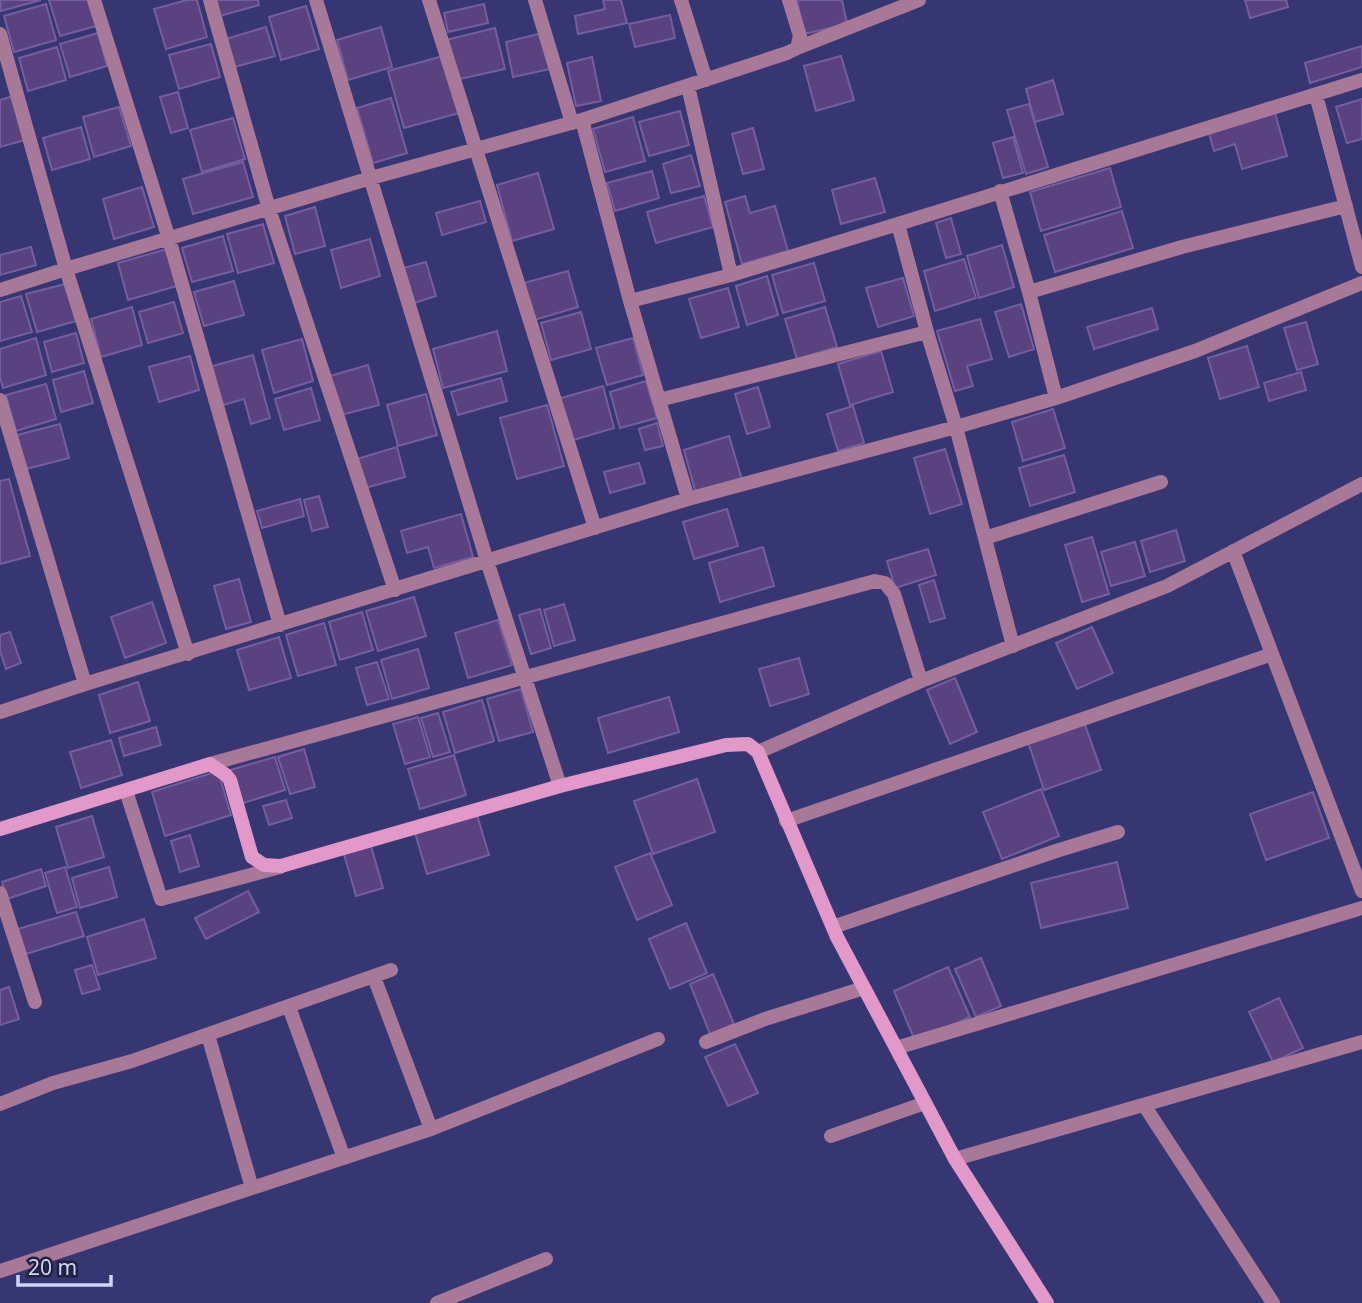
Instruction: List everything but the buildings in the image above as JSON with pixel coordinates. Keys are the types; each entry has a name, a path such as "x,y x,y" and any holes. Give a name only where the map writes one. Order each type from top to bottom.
{"street":[{"path":"94,0 169,239 280,625"},
{"path":"210,0 269,209 395,590"},
{"path":"316,0 487,561 560,786"},
{"path":"429,0 594,528"},
{"path":"536,0 577,122 688,499"},
{"path":"681,0 706,80"},
{"path":"789,0 800,36 797,48"},
{"path":"0,290 371,178 577,122 787,53 919,0"},
{"path":"0,34 66,269 188,654"},
{"path":"630,301 731,275 1362,80"},
{"path":"688,86 731,275"},
{"path":"1316,95 1362,267"},
{"path":"1000,191 1056,398"},
{"path":"1029,292 1182,247 1346,206"},
{"path":"898,224 956,427 1013,646"},
{"path":"0,712 688,499 1056,398 1195,351 1362,283"},
{"path":"659,400 927,332"},
{"path":"0,400 85,684"},
{"path":"985,538 1161,482"},
{"path":"758,752 921,681 1167,586 1362,484"},
{"path":"1233,551 1362,891"},
{"path":"0,829 210,764 875,581 885,583 894,594 921,681"},
{"path":"786,821 1272,654"},
{"path":"125,791 161,900 560,786 726,745 748,744 758,752 833,927 954,1160 1047,1303"},
{"path":"210,764 230,780 252,857 264,865 281,866"},
{"path":"833,927 1118,832"},
{"path":"0,893 35,1002"},
{"path":"896,1048 1362,908"},
{"path":"0,1104 53,1083 132,1061 391,970"},
{"path":"374,977 431,1129"},
{"path":"706,1042 765,1019 864,988"},
{"path":"289,1007 344,1158"},
{"path":"208,1035 252,1188"},
{"path":"0,1271 431,1129 658,1039"},
{"path":"954,1160 1362,1042"},
{"path":"831,1136 925,1103"},
{"path":"1144,1105 1273,1303"},
{"path":"437,1303 546,1259"}]}
